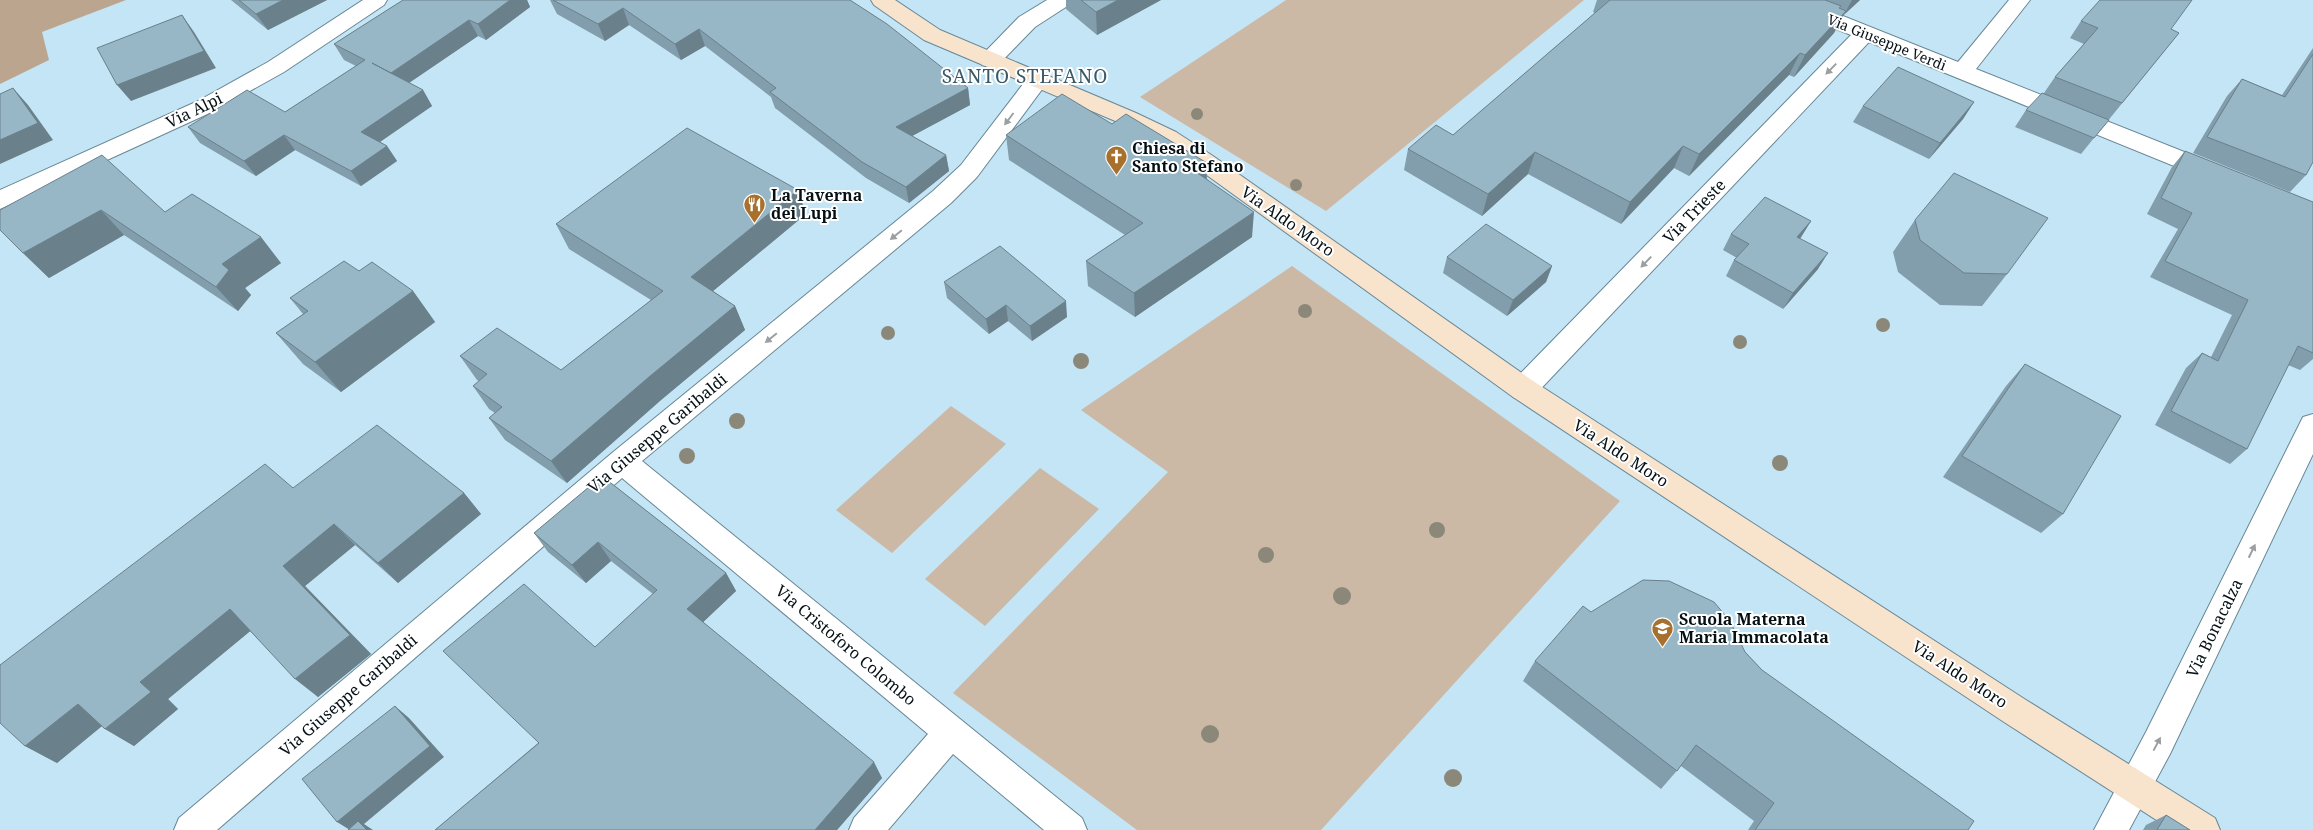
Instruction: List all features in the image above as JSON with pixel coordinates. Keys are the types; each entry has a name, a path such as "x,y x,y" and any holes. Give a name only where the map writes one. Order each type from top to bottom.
{"street":[{"name":"Via Alpi","path":"0,200 206,106 276,67 377,0"},
{"name":"Via Aldo Moro","path":"881,0 932,34 1128,118 1175,143 1524,389 2203,830"},
{"path":"990,60 1027,22 1062,0"},
{"name":"Via Giuseppe Verdi","path":"1784,0 2230,180"},
{"name":"Via Giuseppe Verdi","path":"1962,71 2020,0"},
{"name":"Via Trieste","path":"1524,389 1865,34"},
{"name":"Via Giuseppe Garibaldi","path":"191,830 622,461 942,197 969,172 1038,80"},
{"name":"Via Bonacalza","path":"2111,830 2133,786 2158,743 2313,425"},
{"name":"Via Cristoforo Colombo","path":"622,461 1070,830"},
{"path":"866,830 951,732"}],"shaded area":[{"path":"0,0 126,0 42,32 49,60 0,84"},
{"path":"1286,0 1584,0 1326,211 1140,97"},
{"path":"1292,266 1620,501 1321,830 1137,830 953,693 1168,472 1081,410"},
{"path":"951,406 1006,444 892,553 836,510"},
{"path":"1040,468 1099,509 985,626 925,579"}],"building":[{"path":"239,0 283,0 256,14"},
{"path":"403,0 510,0 478,24 469,20 391,73 372,63 423,90 361,132 387,146 351,171 284,135 244,161 188,127 247,90 285,112 365,60 334,44"},
{"path":"553,0 850,0 887,24 968,88 896,127 946,155 906,187 862,162 770,92 776,88 699,29 675,44 623,8 598,24"},
{"path":"1081,0 1118,0 1096,12"},
{"path":"1610,0 1825,0 1841,6 1839,8 1846,11 1805,55 1800,53 1699,154 1683,146 1630,202 1535,152 1488,194 1408,149 1436,125 1453,135"},
{"path":"2100,0 2192,0 2171,29 2179,33 2122,103 2055,77 2098,28 2081,21"},
{"path":"182,15 204,51 117,85 97,48"},
{"path":"2313,54 2313,162 2306,175 2207,137 2242,79 2285,97"},
{"path":"1898,67 1974,102 1940,143 1863,106"},
{"path":"13,88 38,123 0,140 0,94"},
{"path":"2042,93 2109,120 2094,138 2026,110"},
{"path":"1062,94 1112,124 1126,114 1207,163 1196,172 1254,212 1134,293 1086,261 1143,223 1006,135"},
{"path":"687,128 798,190 691,277 735,306 551,461 489,418 502,407 473,386 487,374 460,356 497,328 561,370 663,291 556,224"},
{"path":"2185,151 2313,202 2313,353 2298,346 2247,449 2171,411 2202,353 2218,361 2248,300 2165,261 2192,213 2161,198"},
{"path":"102,155 165,212 192,194 261,237 222,264 229,270 216,287 101,210 23,253 0,230 0,210"},
{"path":"1954,173 2048,218 2007,274 1964,273 1920,240 1915,220"},
{"path":"1765,197 1811,221 1797,237 1828,253 1793,293 1734,260 1749,244 1731,234"},
{"path":"1486,224 1552,266 1513,300 1447,257"},
{"path":"1000,246 1066,301 1030,326 1006,305 986,319 944,282"},
{"path":"344,261 359,271 372,262 413,291 315,362 276,333 308,311 290,298"},
{"path":"2025,364 2121,416 2063,514 1962,456"},
{"path":"377,425 464,493 378,563 334,524 283,566 350,635 295,679 230,609 140,682 151,692 105,729 78,704 25,746 0,723 0,665 265,464 293,488"},
{"path":"602,476 726,573 687,609 874,762 815,830 435,830 539,743 443,651 524,584 595,647 657,590 598,542 572,565 534,533"},
{"path":"1643,580 1669,581 1714,602 1730,621 1745,652 1762,670 1974,821 1968,830 1755,830 1774,803 1696,745 1677,771 1535,661 1583,606 1591,612"},
{"path":"395,706 430,746 337,822 302,779"},
{"path":"2166,815 2190,830 2157,830"},
{"path":"358,821 367,830 348,830"}],"place":[{"name":"Chiesa di Santo Stefano","path":"1116,176"},
{"name":"La Taverna dei Lupi","path":"755,223"},
{"name":"Scuola Materna Maria Immacolata","path":"1663,647"}],"district":[{"name":"SANTO STEFANO","path":"1025,76"}]}
